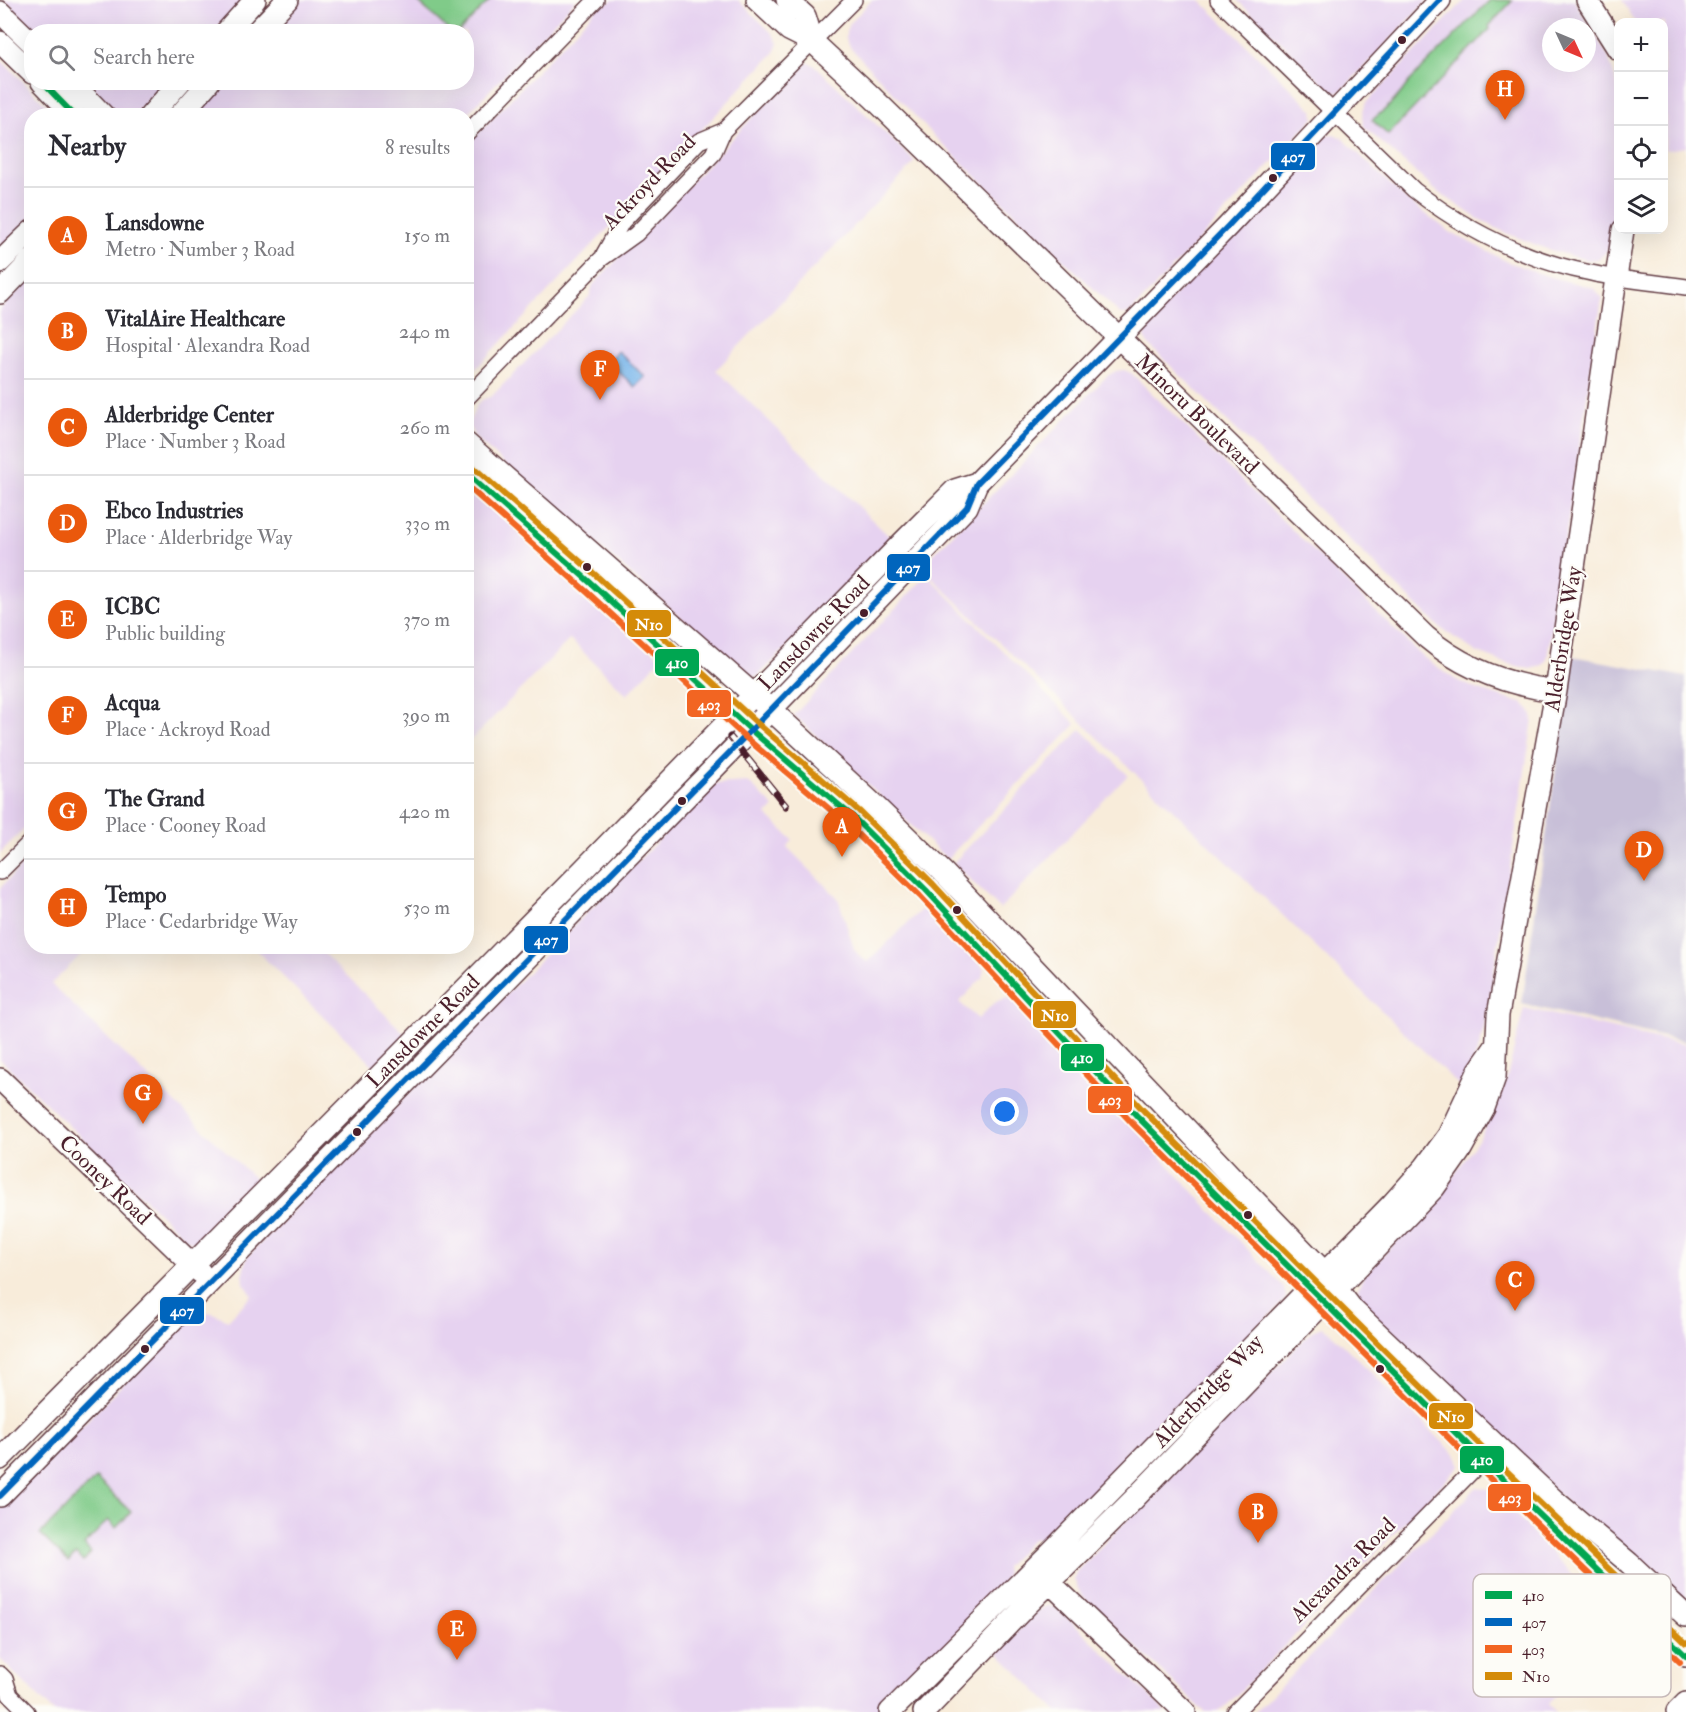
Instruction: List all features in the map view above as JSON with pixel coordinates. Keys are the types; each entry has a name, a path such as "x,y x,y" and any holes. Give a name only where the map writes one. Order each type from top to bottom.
{"street":[{"path":"233,24 255,0"},
{"path":"264,24 287,0"},
{"path":"474,126 596,0"},
{"name":"Minoru Boulevard","path":"757,0 789,30 813,42 1016,236 1439,648 1460,662 1500,679 1535,689 1556,691"},
{"name":"Minoru Boulevard","path":"788,0 805,16 813,42"},
{"name":"Ackroyd Road","path":"474,391 601,260 622,222 699,141 723,131 854,0"},
{"path":"1218,0 1414,190 1476,233 1544,261 1590,273 1686,287"},
{"name":"Lansdowne Road","path":"0,1496 967,507 978,483 1335,113 1440,0"},
{"path":"1587,0 1614,43"},
{"path":"0,12 24,35"},
{"path":"0,42 24,65"},
{"path":"50,90 67,108"},
{"path":"79,90 96,108"},
{"path":"157,108 173,90"},
{"path":"186,108 202,90"},
{"name":"Alderbridge Way","path":"891,1712 1034,1567 1325,1288 1434,1188 1460,1151 1484,1108 1495,1077 1498,1015 1556,691 1622,234"},
{"path":"0,262 24,239"},
{"path":"0,293 24,268"},
{"path":"474,450 770,710 870,801 943,872 1228,1174 1325,1288 1483,1460 1601,1574"},
{"path":"474,480 593,585 751,730 853,817 926,890 1138,1117 1325,1288 1353,1310 1530,1478 1639,1574"},
{"name":"Lansdowne Road","path":"0,1459 955,490 978,483"},
{"path":"0,872 24,848"},
{"name":"Cooney Road","path":"0,1079 210,1282"},
{"name":"Alderbridge Way","path":"924,1712 1028,1604 1142,1492 1325,1288"},
{"name":"Alexandra Road","path":"1235,1712 1483,1460"},
{"path":"1034,1567 1185,1712"},
{"path":"1671,1603 1686,1616"},
{"path":"1671,1642 1686,1656"},
{"path":"0,1674 5,1679 5,1694 27,1712"},
{"path":"1677,1712 1686,1703"}],"shaded area":[{"path":"3,0 244,0 222,24 28,24"},
{"path":"302,0 576,0 473,108 201,108 217,90 474,90 474,24 279,24"},
{"path":"613,0 738,0 772,33 778,43 774,53 474,371 474,138 598,7"},
{"path":"872,0 1200,0 1313,110 1314,118 1130,313 1120,314 934,136 850,47 846,39 849,24"},
{"path":"1237,0 1428,0 1337,93 1329,89"},
{"path":"1465,0 1574,0 1585,18 1542,18 1542,72 1596,72 1596,36 1608,56 1614,75 1614,211 1606,252 1598,259 1587,260 1547,249 1506,233 1475,217 1434,189 1364,127 1362,115 1366,103"},
{"path":"1622,0 1686,0 1686,147 1668,150 1668,18 1633,18"},
{"path":"0,59 24,83 24,90 32,90 50,108 24,108 24,227 0,252"},
{"path":"804,63 810,63 818,68 915,162 716,370 894,541 758,676 748,676 475,438 474,412 477,405 492,396 589,297 593,285"},
{"path":"94,90 159,90 141,108 113,108"},
{"path":"1334,134 1342,138 1406,199 1450,232 1508,262 1547,276 1594,288 1602,298 1547,658 1539,667 1530,669 1476,652 1439,627 1147,343 1145,338 1146,330 1154,317 1326,136"},
{"path":"24,285 24,829 0,853 0,309"},
{"path":"1124,370 1131,373 1423,657 1456,680 1524,704 1530,710 1533,719 1488,1009 1480,1044 1463,1089 921,567 1107,376"},
{"path":"474,490 661,658 627,695 570,639 474,737"},
{"path":"927,575 1076,724 947,859 794,715"},
{"path":"1572,656 1686,677 1686,1042 1522,1004"},
{"path":"1081,729 1128,775 1000,909 953,863"},
{"path":"748,782 774,807 767,815 793,840 787,847 838,898 854,949 860,957 868,962 928,903 984,968 982,978 959,1002 978,1019 994,1003 1004,998 1014,999 1022,1005 1209,1209 1283,1286 1285,1300 1057,1533 1045,1539 1032,1539 1005,1567 1006,1576 1001,1588 881,1712 54,1712 0,1659 0,1509 187,1319 205,1312 228,1320 252,1295 244,1283 243,1272 247,1257 714,784"},
{"path":"24,863 24,954 82,954 51,984 257,1181 224,1215 221,1225 199,1243 186,1239 0,1059 0,888"},
{"path":"260,954 324,954 408,1037 377,1069"},
{"path":"1524,1008 1686,1045 1686,1602 1671,1588 1671,1574 1656,1574 1576,1511 1360,1304 1358,1299 1358,1287 1365,1274 1440,1195 1481,1136 1507,1078"},
{"path":"1322,1327 1330,1332 1458,1457 1460,1466 1224,1708 1217,1712 1205,1712 1081,1595 1074,1579 1076,1572 1312,1331"},
{"path":"1477,1487 1493,1490 1571,1574 1473,1574 1473,1697 1554,1697 1548,1704 1556,1712 1255,1712"},
{"path":"1047,1606 1061,1611 1166,1712 1058,1712 997,1652 1035,1612"}],"green space":[{"path":"416,0 490,0 467,24 442,24"},
{"path":"1490,0 1513,0 1489,26 1490,29 1388,135 1372,120 1392,103 1408,83"},
{"path":"96,1478 131,1512 116,1528 108,1520 84,1545 91,1553 83,1562 76,1554 68,1562 40,1534"}],"water":[{"path":"618,351 645,377 635,387 608,362"}],"railway":[{"path":"730,737 786,806"}],"transit line":[{"name":"407","path":"0,1496 730,752 967,507 977,483 1228,226 1440,0"},
{"name":"410","path":"50,90 67,108"},
{"name":"N10","path":"474,468 599,578 757,723 859,811 933,884 1144,1111 1489,1454 1614,1574"},
{"name":"410","path":"474,480 593,585 751,730 853,817 926,890 1138,1117 1601,1574"},
{"name":"403","path":"474,492 745,737 847,824 920,896 1132,1123 1589,1574"},
{"name":"N10","path":"1671,1629 1686,1643"},
{"name":"410","path":"1671,1642 1686,1656"},
{"name":"403","path":"1671,1653 1680,1662"}],"place":[{"name":"Tempo","path":"1505,120"},
{"name":"Acqua","path":"600,400"},
{"name":"Lansdowne","path":"842,857"},
{"name":"Ebco Industries","path":"1644,881"},
{"name":"The Grand","path":"143,1124"},
{"name":"Alderbridge Center","path":"1515,1311"},
{"name":"VitalAire Healthcare","path":"1258,1543"},
{"name":"ICBC","path":"457,1660"}]}
